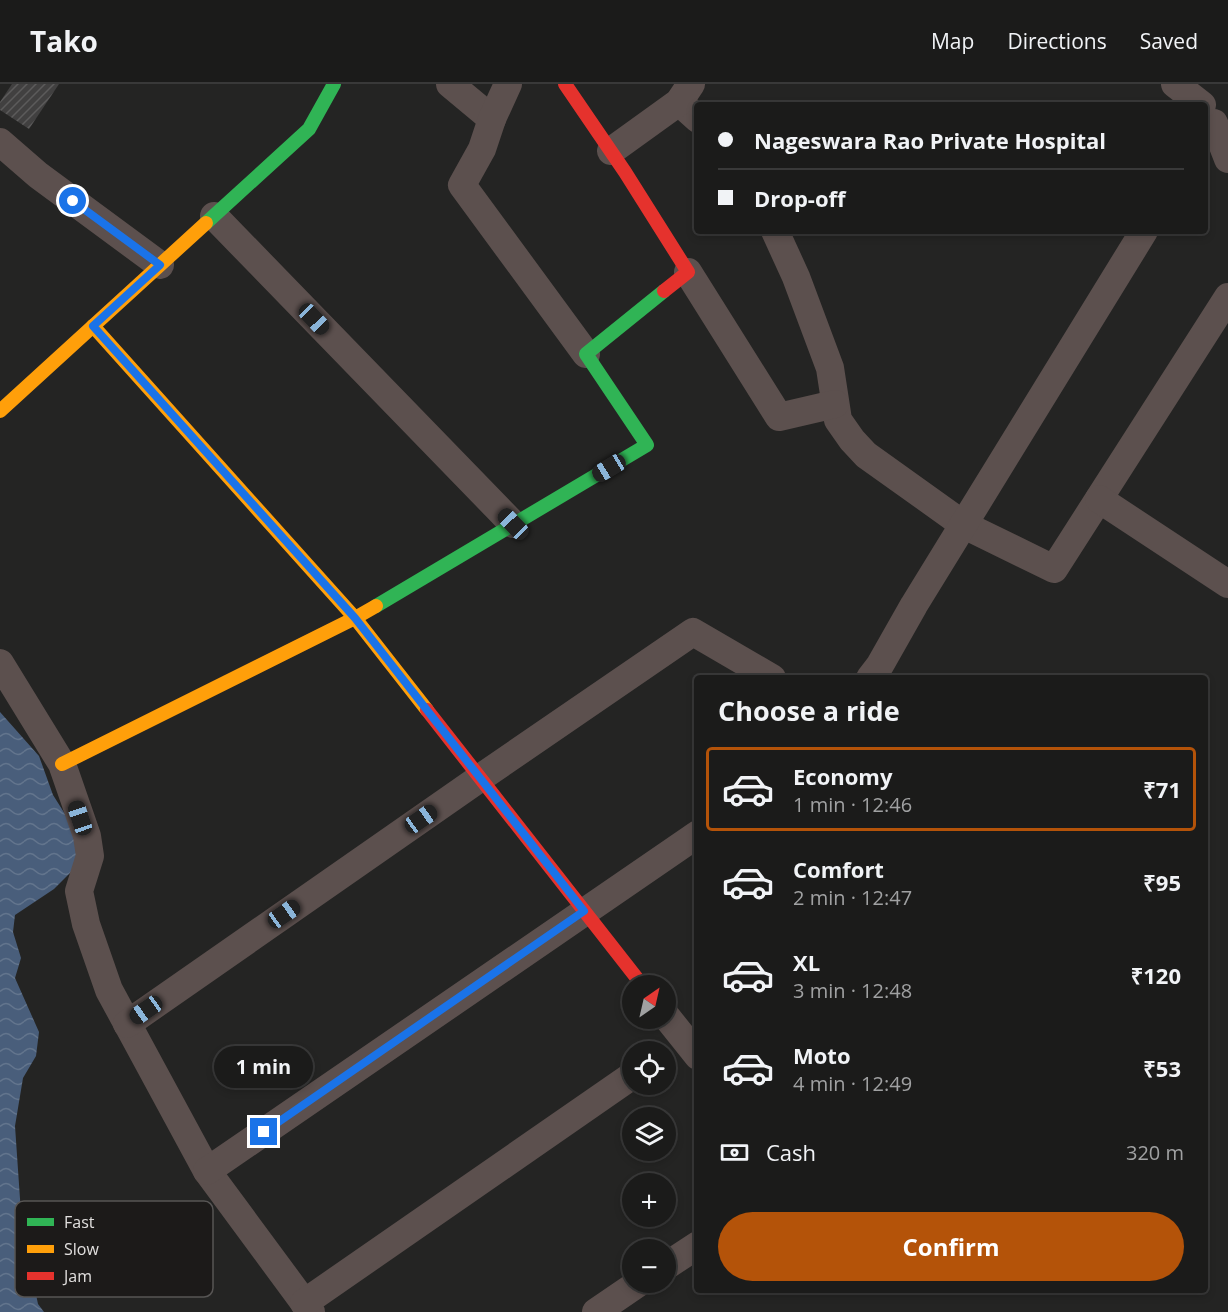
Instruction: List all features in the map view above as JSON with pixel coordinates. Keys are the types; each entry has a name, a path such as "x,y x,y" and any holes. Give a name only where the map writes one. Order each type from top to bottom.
{"street":[{"path":"2,405 93,326 309,129 334,84"},
{"path":"450,84 492,119"},
{"path":"62,764 355,618 647,445 586,354 462,186 483,149 492,119 508,84"},
{"path":"565,84 611,151 779,417 835,404"},
{"path":"1175,84 1196,102"},
{"path":"611,151 689,102"},
{"path":"1213,116 1228,159"},
{"path":"0,142 38,175 160,265"},
{"path":"214,216 513,524"},
{"path":"776,234 796,277 830,368 838,420 852,440 866,455 964,525 1054,569 1228,297"},
{"path":"872,675 1142,234"},
{"path":"586,354 688,272"},
{"path":"93,326 355,618 633,975"},
{"path":"1099,499 1228,584"},
{"path":"127,1024 480,777 693,632 767,675"},
{"path":"0,663 62,764 87,836 90,856 79,891 86,924 109,990 207,1171 308,1307 622,1083"},
{"path":"207,1171 694,837"},
{"path":"675,1029 686,1045"},
{"path":"676,1259 694,1248"},
{"path":"596,1312 624,1293"}],"water":[{"path":"0,712 39,756 53,795 72,825 80,863 54,889 15,915 13,932 21,958 15,978 39,1032 36,1056 23,1078 15,1126 20,1201 15,1201 15,1297 37,1297 38,1304 44,1312 0,1312"}],"building":[{"path":"12,84 59,84 29,129 0,110 0,102"}],"traffic: fast":[{"path":"206,223 309,129 334,84"},
{"path":"376,606 647,445 586,354 664,291"}],"traffic: slow":[{"path":"0,411 206,223"},
{"path":"93,326 355,618 427,710"},
{"path":"62,764 376,606"}],"traffic: jam":[{"path":"565,84 625,172 688,272 664,291"},
{"path":"427,710 634,975"}],"route":[{"path":"73,201 160,265 93,326 355,618 584,911 264,1132"}]}
